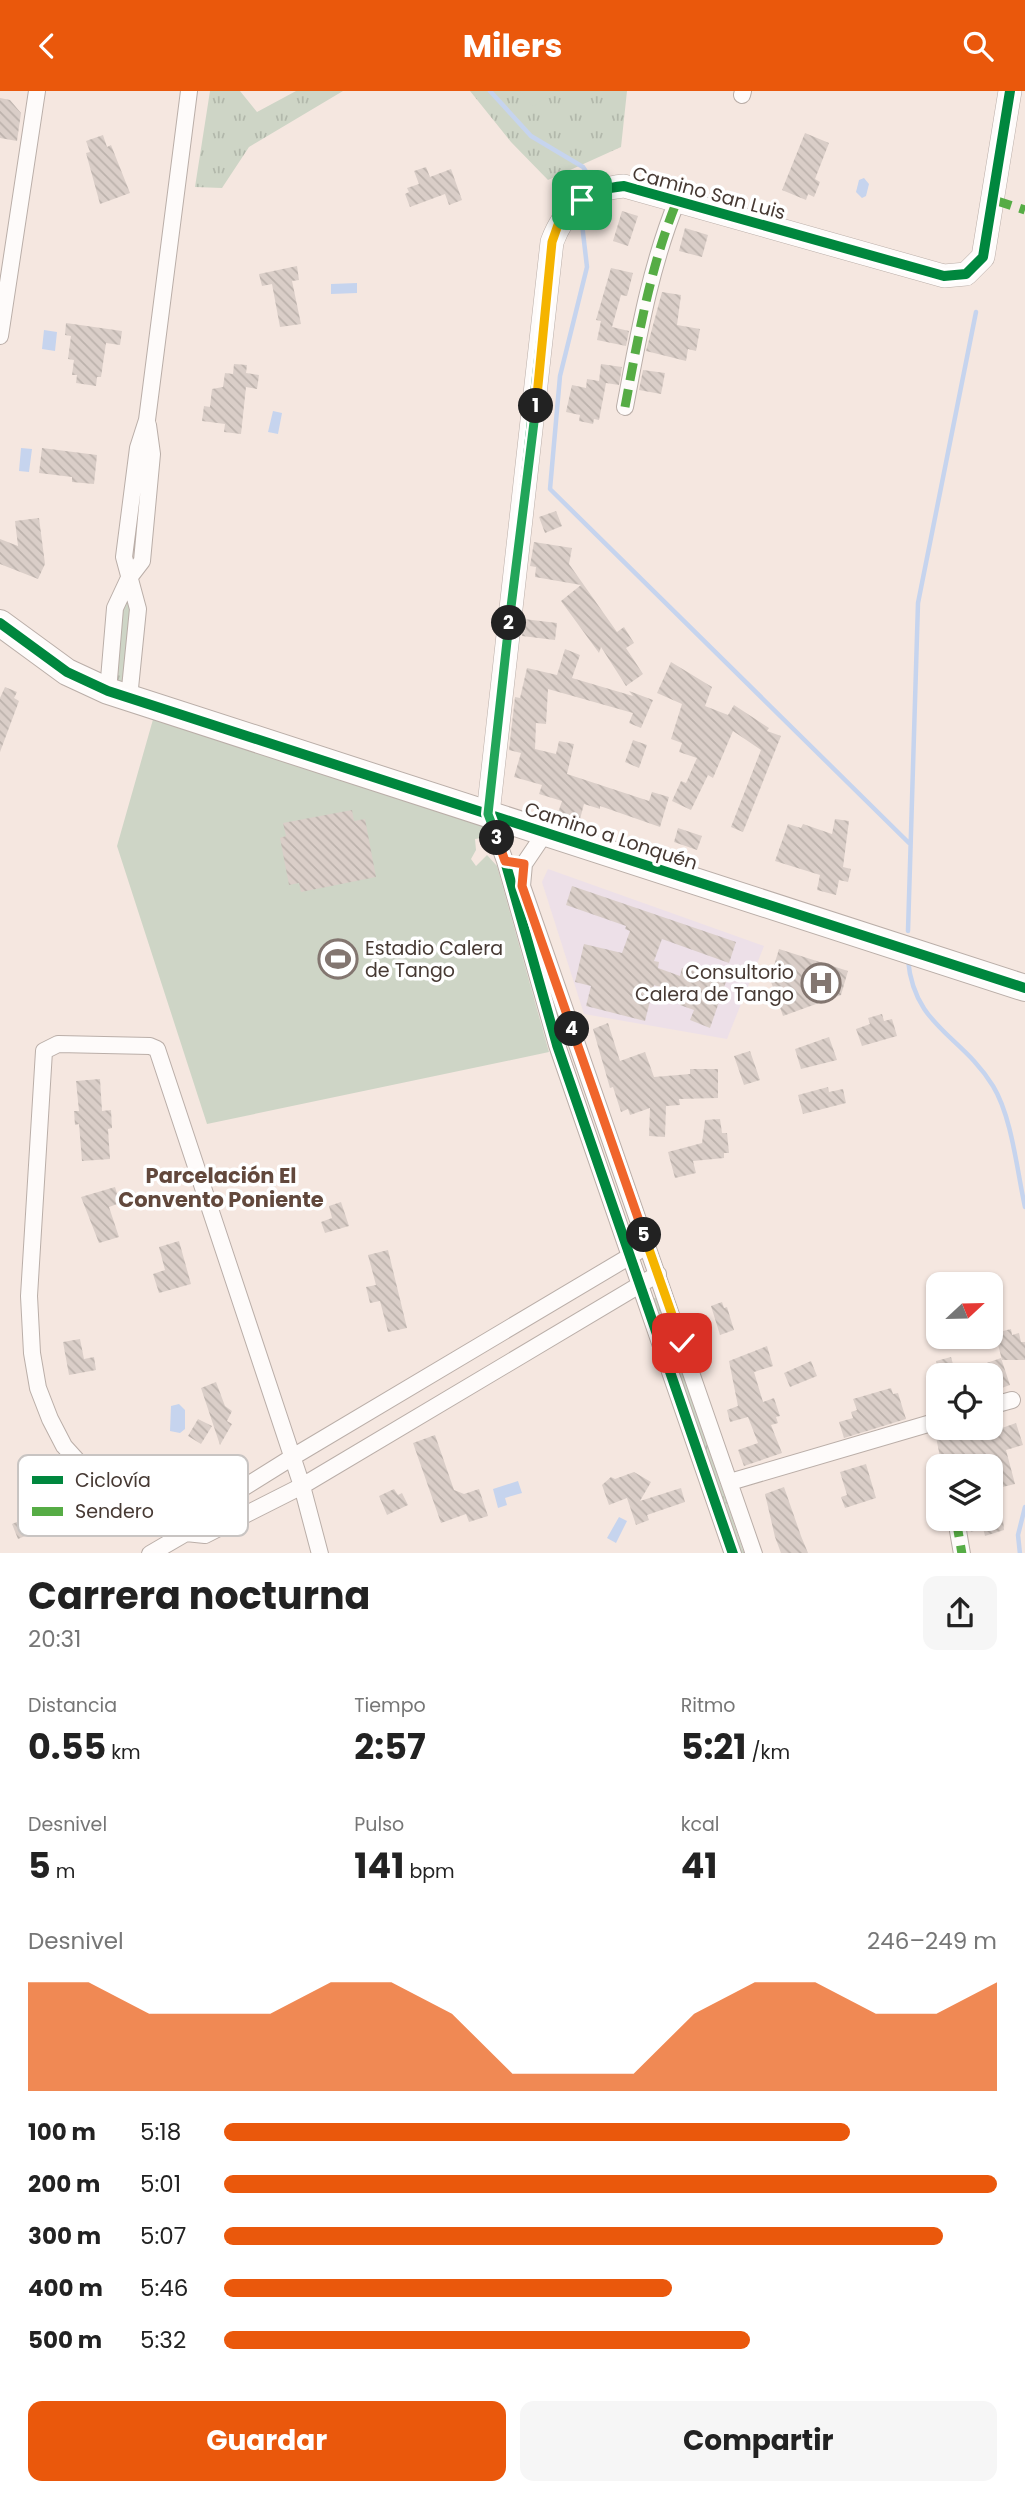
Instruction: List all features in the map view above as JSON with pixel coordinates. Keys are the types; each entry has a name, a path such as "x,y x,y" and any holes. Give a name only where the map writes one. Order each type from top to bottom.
{"main road":[{"name":"Camino a Lonquén","path":"0,623 67,672 118,694 1025,988"}],"street":[{"path":"0,336 37,91"},
{"path":"118,694 138,609 124,557 138,448 147,420 189,91"},
{"name":"Camino San Luis","path":"488,814 552,242 559,222 595,192 608,187 624,186 944,276 966,274 983,257 1010,91"},
{"path":"625,407 645,305 664,234 677,201"},
{"path":"118,694 115,608 129,578"},
{"path":"488,814 505,861 557,1045 733,1553"},
{"path":"545,833 524,864 522,886 754,1553"},
{"path":"505,861 524,864"},
{"path":"72,1455 64,1446 50,1419 38,1388 32,1353 29,1296 44,1051 58,1044 150,1046 157,1049 302,1486 320,1553"},
{"path":"248,1485 648,1247"},
{"path":"248,1513 302,1486 658,1273"},
{"path":"488,1344 500,1368"},
{"path":"1003,1402 1012,1400"},
{"path":"730,1482 926,1425"},
{"path":"958,1531 962,1553"},
{"path":"150,1553 181,1536"}],"shaded area":[{"path":"548,869 764,946 727,1039 584,1014 542,882"}],"green space":[{"path":"210,91 240,91 257,112 296,91 343,91 249,147 222,188 195,187"},
{"path":"470,91 627,91 621,147 548,180 511,142"},
{"path":"520,91 553,91 533,107"},
{"path":"129,588 135,610 126,682 112,680 121,608"},
{"name":"Estadio Calera de Tango","path":"154,716 478,821 486,828 482,838 475,839 476,850 471,859 476,866 487,855 497,866 549,1052 207,1124 117,846"},
{"path":"657,1297 744,1553 737,1553 650,1300"}],"water":[{"path":"864,178 869,184 866,196 862,198 856,192 859,180"},
{"path":"357,283 357,293 331,294 331,284"},
{"path":"44,330 57,332 55,351 42,349"},
{"path":"273,411 282,413 278,434 268,432"},
{"path":"21,448 32,449 29,472 19,471"},
{"path":"179,1404 185,1410 185,1429 180,1433 170,1431 171,1406"},
{"path":"518,1481 522,1493 505,1498 507,1505 498,1508 493,1489"},
{"path":"619,1517 627,1521 616,1543 607,1538"}],"building":[{"path":"0,98 10,100 21,113 17,141 0,138"},
{"path":"805,133 829,143 815,179 820,182 814,197 808,194 806,200 782,190"},
{"path":"103,135 107,147 111,145 130,193 100,204 86,153 90,152 86,141"},
{"path":"426,167 430,177 451,169 462,200 449,205 445,194 410,207 405,194 409,192 407,188 419,184 414,171"},
{"path":"622,211 638,216 628,246 613,241"},
{"path":"685,228 708,235 702,257 679,251"},
{"path":"297,266 299,280 292,281 301,324 280,327 272,284 262,286 259,274"},
{"path":"611,268 633,273 627,296 621,295 612,327 629,331 626,346 597,340 601,321 596,320"},
{"path":"662,292 681,295 677,325 700,329 696,351 688,349 686,361 646,351"},
{"path":"66,323 122,331 120,345 106,343 101,377 97,377 96,386 76,383 77,375 72,375 74,360 68,359 71,336 65,335"},
{"path":"234,364 247,365 246,373 259,375 257,389 246,387 241,434 224,432 225,424 202,421 204,406 210,407 212,389 223,387 225,373 233,374"},
{"path":"601,364 622,367 619,385 606,383 599,420 594,419 593,424 579,421 580,415 566,412 572,385 586,388 587,379 599,381"},
{"path":"643,370 665,373 661,394 639,390"},
{"path":"42,448 97,455 94,484 72,482 72,477 39,473"},
{"path":"556,511 562,526 545,533 539,517"},
{"path":"39,518 45,564 38,579 0,564 0,539 18,546 15,521"},
{"path":"534,542 572,548 569,564 617,632 624,627 634,643 626,648 643,674 626,686 601,647 599,653 561,601 581,585 535,577 536,567 530,566"},
{"path":"524,619 557,623 555,640 522,636"},
{"path":"565,649 580,655 572,678 633,696 629,691 653,700 641,728 629,723 633,713 548,689 546,724 536,723 535,749 556,754 559,741 574,744 567,774 649,801 652,792 669,797 660,827 600,806 600,809 584,804 580,819 558,813 562,801 539,794 542,785 514,777 521,753 509,750 515,697 520,698 527,668 557,675"},
{"path":"671,662 712,687 705,706 728,715 734,705 769,728 767,731 781,736 743,832 731,827 761,750 733,731 713,778 708,775 691,810 672,801 681,781 686,783 697,758 679,752 682,743 671,739 682,704 657,693"},
{"path":"5,687 17,692 14,698 19,701 0,752 0,698"},
{"path":"633,740 647,745 639,768 625,762"},
{"path":"352,810 354,821 365,819 376,877 301,892 299,883 289,885 280,838 286,836 283,823"},
{"path":"835,819 849,821 843,867 851,869 848,882 839,880 836,895 817,890 820,875 775,861 788,824 801,828 803,824 832,834"},
{"path":"678,828 702,836 697,850 674,842"},
{"path":"572,886 736,942 729,963 662,939 654,961 659,962 658,968 680,976 682,968 727,979 710,1028 690,1020 694,1010 680,1005 684,995 654,985 645,1021 586,1006 591,986 575,982 584,944 622,953 630,931 625,929 626,926 566,905"},
{"name":"Consultorio Calera de Tango","path":"779,949 848,971 841,995 783,1016 770,979"},
{"path":"882,1014 884,1021 892,1019 897,1036 862,1046 856,1029 870,1024 868,1018"},
{"path":"608,1023 620,1061 645,1052 654,1077 690,1074 690,1069 718,1069 718,1098 679,1099 680,1105 666,1106 665,1137 649,1136 650,1108 630,1115 628,1109 621,1112 613,1087 610,1088 593,1029"},
{"path":"829,1037 837,1060 801,1069 795,1049"},
{"path":"750,1051 760,1080 744,1085 734,1056"},
{"path":"100,1079 102,1111 111,1110 112,1128 108,1129 110,1159 82,1161 79,1124 75,1125 74,1111 79,1111 76,1081"},
{"path":"828,1087 829,1092 843,1089 846,1103 803,1114 798,1095"},
{"path":"720,1119 722,1133 727,1133 729,1153 724,1153 724,1158 693,1161 696,1173 675,1178 668,1152 702,1143 705,1120"},
{"path":"115,1187 120,1203 109,1207 119,1237 99,1243 81,1197"},
{"path":"341,1202 349,1226 325,1233 321,1222 332,1218 329,1206"},
{"path":"179,1241 191,1284 159,1293 153,1274 165,1270 159,1247"},
{"path":"388,1250 407,1328 388,1332 380,1301 370,1303 366,1287 376,1285 368,1255"},
{"path":"722,1302 724,1308 727,1307 734,1330 720,1335 711,1306"},
{"path":"1011,1329 1012,1335 1019,1333 1021,1342 1025,1342 1025,1360 1002,1360 999,1349 1003,1349 1003,1331"},
{"path":"80,1339 84,1359 94,1357 96,1370 69,1375 63,1342"},
{"path":"767,1346 773,1366 754,1372 763,1402 774,1398 780,1416 776,1417 778,1423 771,1425 782,1453 744,1466 738,1450 758,1443 748,1417 730,1422 727,1410 738,1406 729,1361"},
{"path":"951,1357 953,1363 937,1363"},
{"path":"1001,1358 1003,1363 987,1363"},
{"path":"811,1361 817,1376 790,1387 784,1373"},
{"path":"1003,1364 1010,1385 1003,1387"},
{"path":"216,1382 225,1406 232,1411 227,1421 232,1424 220,1445 201,1388"},
{"path":"891,1388 893,1394 898,1393 906,1419 844,1438 839,1422 853,1418 851,1412 857,1410 853,1399"},
{"path":"198,1419 212,1426 201,1444 188,1436"},
{"path":"1016,1423 1023,1445 1006,1450 1015,1484 1003,1487 1003,1454 939,1454 937,1440 1003,1440 1003,1428"},
{"path":"435,1435 454,1490 464,1494 479,1489 488,1516 469,1522 466,1514 441,1523 413,1443"},
{"path":"866,1464 876,1498 845,1508 841,1497 847,1495 840,1472"},
{"path":"634,1472 651,1482 640,1501 681,1488 685,1502 647,1515 649,1520 636,1525 627,1498 609,1505 602,1485 611,1477 615,1479"},
{"path":"784,1487 808,1553 781,1553 775,1537 765,1494"},
{"path":"394,1489 398,1495 402,1493 408,1505 387,1515 379,1496"},
{"path":"18,1521 18,1536 25,1536 18,1539 12,1524"},
{"path":"984,1531 1001,1531 985,1536"}],"waterway":[{"path":"490,91 531,136 583,167 593,182"},
{"path":"601,207 582,224 587,267 560,376 550,489 909,843"},
{"path":"908,931 918,603 976,312"},
{"path":"908,960 919,1001 929,1016 981,1069 1000,1099 1009,1128 1025,1207"},
{"path":"1020,1553 1018,1535 1025,1507"}],"marked path":[{"path":"994,200 1025,210"},
{"path":"625,407 652,277 677,201"},
{"path":"958,1531 962,1553"}],"cycle path":[{"path":"733,1553 557,1045 505,861 488,814 552,242 563,220 579,203 599,191 624,186 944,276 966,274 983,257 1010,91"},
{"path":"0,623 67,672 108,691 1025,988"}],"place":[{"name":"Estadio Calera de Tango","path":"338,959"},
{"name":"Consultorio Calera de Tango","path":"821,983"}],"district":[{"name":"Parcelación El Convento Poniente","path":"221,1187"}],"route":[{"path":"582,200 559,222 552,242 531,453 501,683 488,814 505,861 524,864 520,878 522,886 682,1343"}]}
